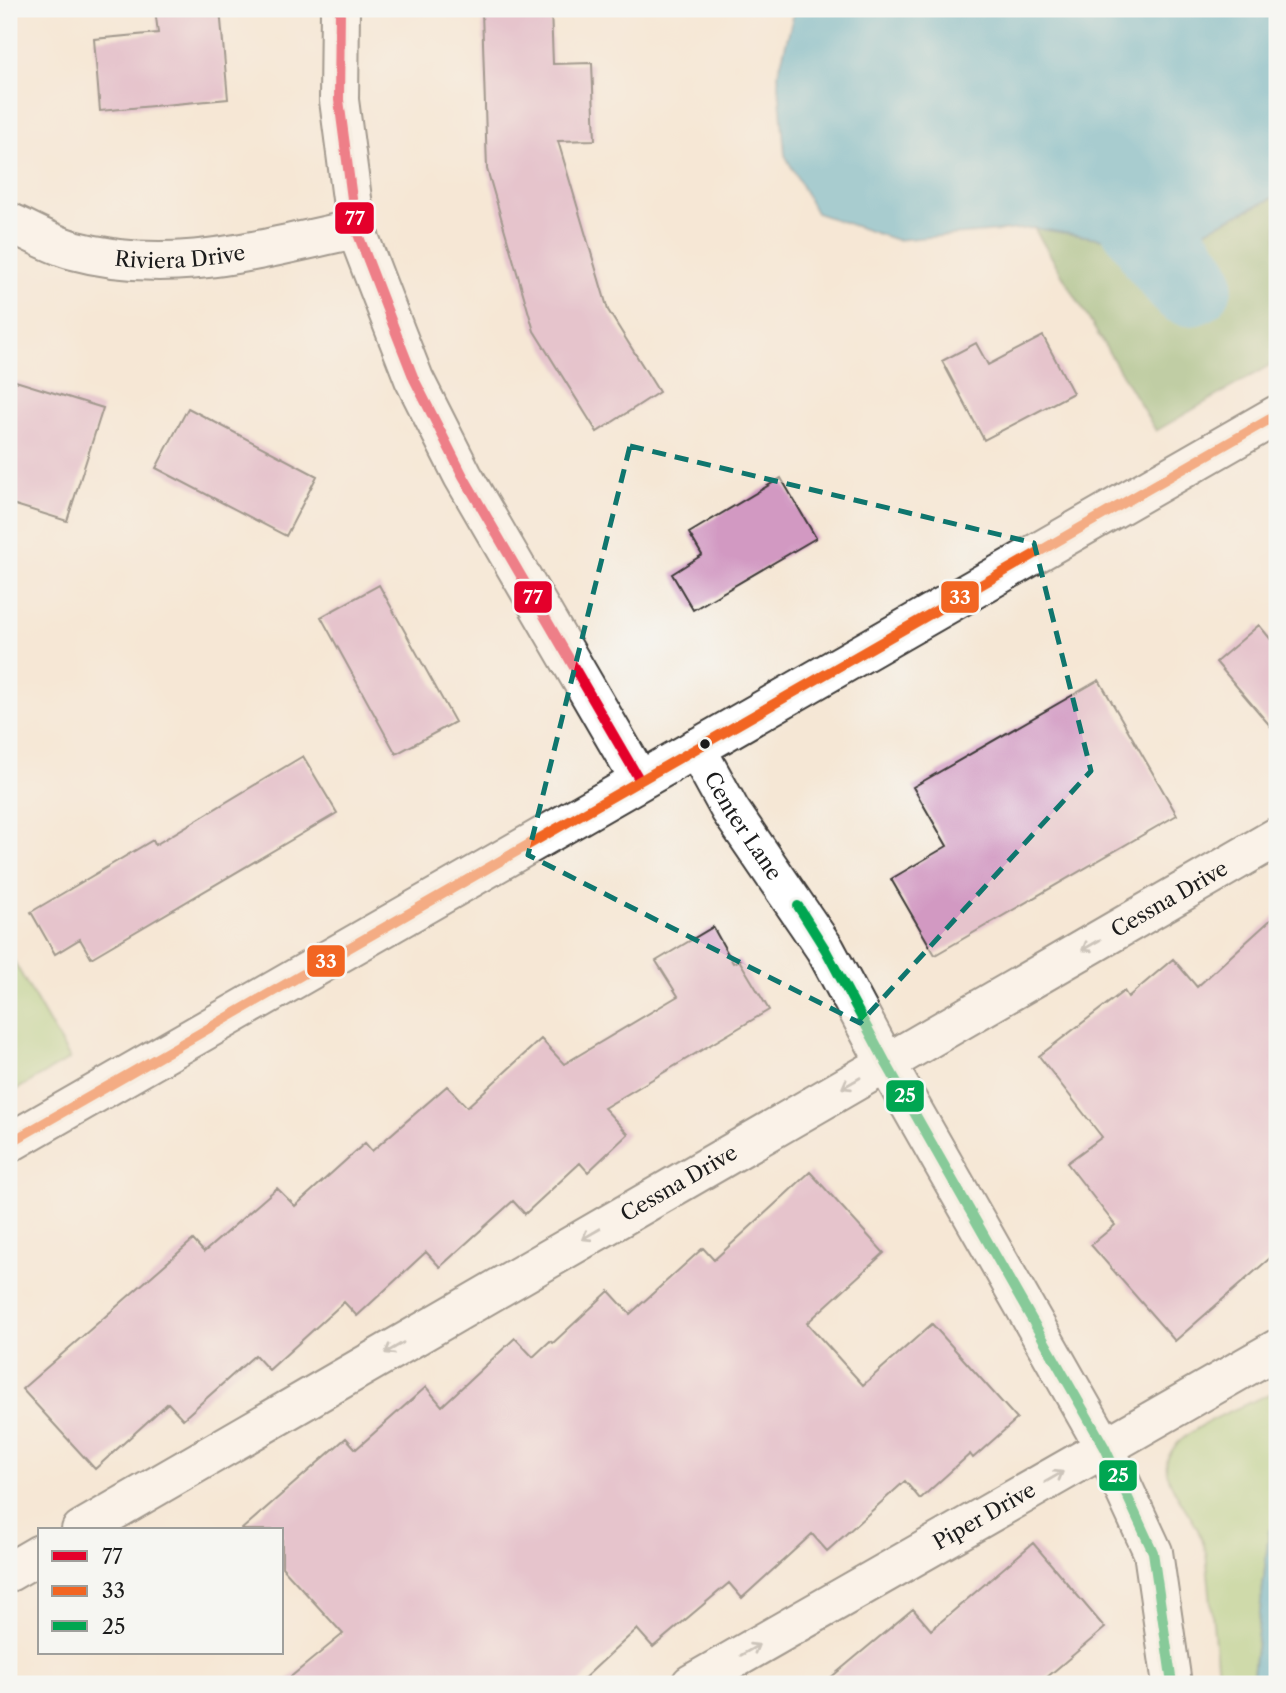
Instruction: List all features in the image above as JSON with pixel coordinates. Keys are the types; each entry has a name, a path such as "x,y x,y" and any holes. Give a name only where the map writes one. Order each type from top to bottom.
{"street":[{"path":"340,9 339,100 356,229 414,379 463,476 639,779"},
{"name":"Riviera Drive","path":"9,222 70,249 123,260 177,262 219,257 356,229"},
{"path":"9,1143 1277,415"},
{"name":"Center Lane","path":"696,748 730,810 825,949 886,1063 1105,1448 1153,1552 1172,1684"},
{"name":"Cessna Drive","path":"84,1528 1277,837"},
{"name":"Piper Drive","path":"691,1684 1277,1349"},
{"path":"9,1572 38,1555"}],"highlighted area":[{"path":"630,446 1034,543 1091,771 860,1023 528,855"}],"green space":[{"path":"1277,196 1277,361 1156,431 1034,228 1161,248 1173,246"},
{"path":"9,953 70,1059 9,1094"},
{"path":"1277,1390 1277,1519 1269,1532 1252,1684 1219,1684 1206,1553 1199,1531 1172,1486 1167,1461 1175,1447 1206,1423"}],"water":[{"path":"795,9 1277,9 1277,196 1172,246 1161,248 1034,228 896,240 816,213 785,155 778,74"},
{"path":"1277,1519 1277,1684 1252,1684 1269,1531"}],"building":[{"path":"155,9 220,9 228,99 100,111 94,39 158,33"},
{"path":"551,9 553,64 592,63 595,140 558,141 608,310 659,392 597,432 534,331 487,169 482,11"},
{"path":"1043,336 1073,393 984,440 942,361 976,343 988,365"},
{"path":"9,379 103,408 67,521 9,503"},
{"path":"188,408 317,476 286,536 156,468"},
{"path":"781,478 816,538 693,610 672,574 702,555 689,533"},
{"path":"379,585 455,722 396,754 321,617"},
{"path":"1259,625 1277,647 1277,734 1216,662"},
{"path":"1099,680 1177,815 935,955 891,879 947,846 913,787"},
{"path":"303,756 337,813 91,958 80,939 55,954 31,912 153,840 155,845"},
{"path":"1277,914 1277,1252 1175,1341 1091,1245 1115,1225 1067,1163 1102,1137 1039,1056 1124,991 1128,997 1173,959 1197,987"},
{"path":"713,927 733,963 739,960 769,1010 604,1108 628,1134 588,1172 580,1163 525,1214 513,1201 440,1267 426,1252 357,1316 344,1302 269,1370 255,1355 183,1419 168,1403 95,1469 22,1389 193,1240 204,1252 277,1188 295,1206 365,1143 372,1151 447,1086 467,1107 541,1039 564,1064 678,996 656,961"},
{"path":"810,1172 884,1253 807,1323 863,1385 932,1324 1017,1419 973,1458 970,1454 920,1499 905,1481 827,1551 812,1534 742,1598 729,1583 653,1647 637,1629 578,1684 282,1684 343,1634 284,1569 284,1528 243,1528 346,1438 356,1449 426,1387 442,1406 515,1338 533,1357 550,1341 553,1343 609,1291 630,1314 703,1248 714,1260"},
{"path":"1033,1543 1105,1628 1039,1684 823,1684 913,1609 931,1630"}],"waterway":[{"path":"987,9 1189,282 1161,248"}],"transit line":[{"name":"77","path":"340,9 339,100 356,229 396,333 414,379 463,476 639,779"},
{"name":"33","path":"9,1143 1277,415"},
{"name":"25","path":"798,906 825,949 886,1063 1105,1448 1153,1552 1172,1684"}]}
